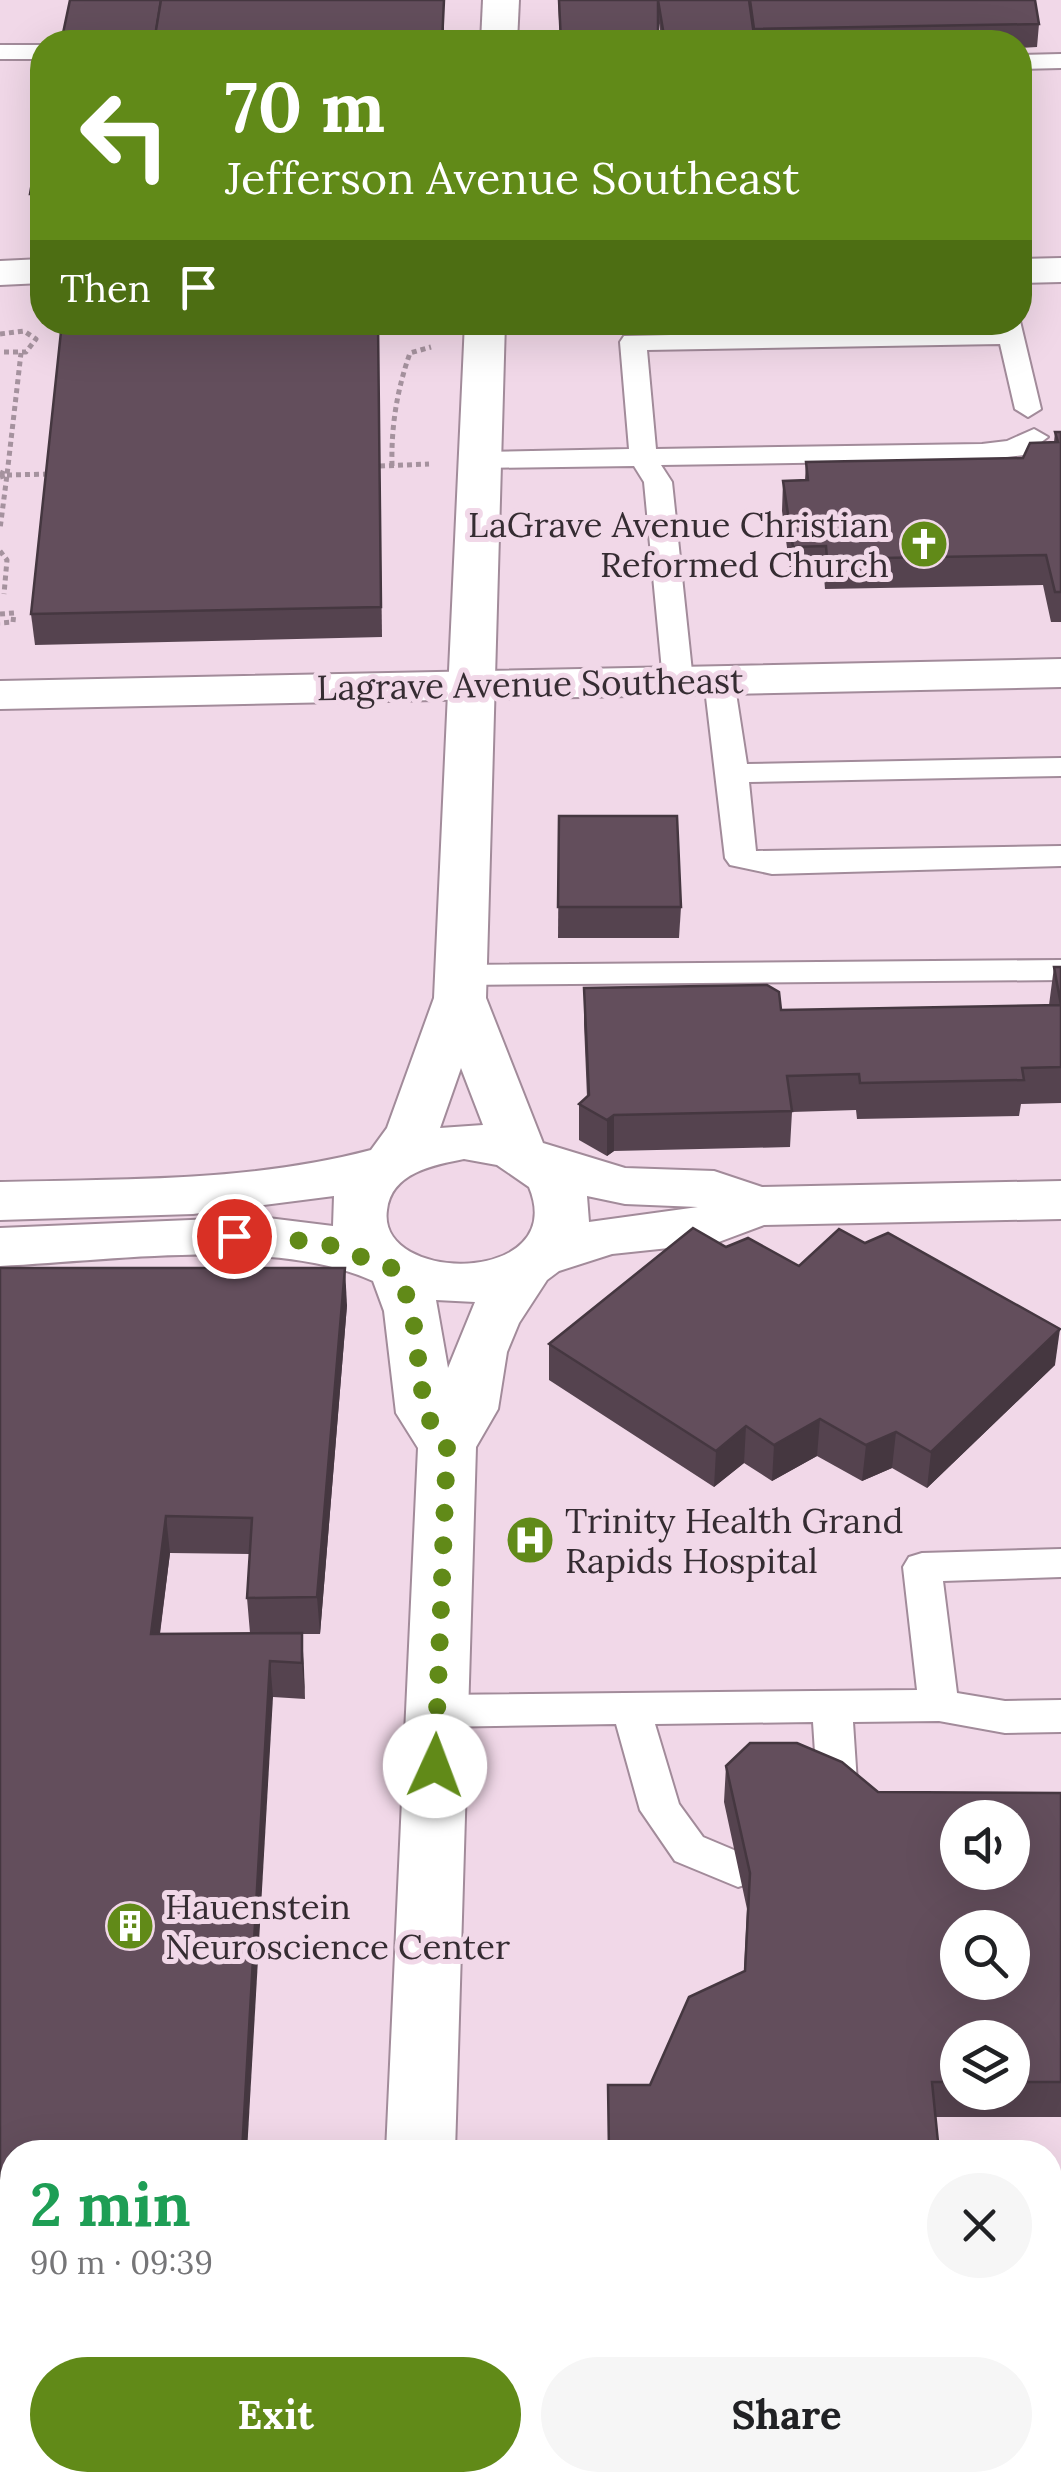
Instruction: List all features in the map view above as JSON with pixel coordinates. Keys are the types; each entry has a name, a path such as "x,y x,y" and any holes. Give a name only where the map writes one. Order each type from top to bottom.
{"street":[{"path":"500,30 501,0"},
{"path":"1032,235 1061,234"},
{"path":"1032,270 1061,270"},
{"path":"0,272 30,272"},
{"path":"447,1446 425,1413 412,1310 392,1268 365,1243 356,1221 362,1189 388,1162 416,1122 460,986 469,685 457,462 482,335"},
{"name":"Lagrave Avenue Southeast","path":"0,695 1061,673"},
{"path":"420,2140 447,1446 469,1409 479,1352 493,1320 557,1237 562,1201 552,1179 525,1156 460,986"},
{"path":"0,1201 276,1188 341,1178 388,1162 414,1148 464,1140 624,1186 714,1188 757,1206"},
{"path":"0,1248 208,1236 276,1237 321,1242 392,1268 458,1284 500,1278 610,1235 716,1224 757,1206 1061,1200"}],"lane":[{"path":"0,52 30,52"},
{"path":"1032,62 1061,61"},
{"path":"836,335 632,342 642,458 658,482 698,680 733,773 741,858 772,864 1061,856"},
{"path":"1011,335 1028,409"},
{"path":"457,462 982,452 1014,449 1034,437"},
{"path":"733,773 1061,767"},
{"path":"460,986 1061,970"},
{"path":"939,1705 922,1567 1061,1563"},
{"path":"437,1711 939,1705 1005,1717 1061,1716"},
{"path":"832,1706 838,1798"},
{"path":"631,1708 660,1810 689,1849 738,1870"}],"path":[{"path":"0,334 18,331 30,335"},
{"path":"0,352 21,353 34,346 31,335"},
{"path":"392,466 392,414 398,384 410,354 419,348 438,347"},
{"path":"0,529 2,475 21,353"},
{"path":"380,466 457,462"},
{"path":"2,475 52,474"},
{"path":"0,551 6,560 4,594"},
{"path":"0,614 14,613 14,622 0,622"}],"building":[{"path":"70,0 161,0 156,30 64,30"},
{"path":"161,0 444,0 443,30 156,30"},
{"path":"559,0 658,0 658,30 560,30"},
{"path":"658,0 749,0 753,30 663,30"},
{"path":"750,0 1035,0 1039,24 754,29"},
{"path":"61,335 378,335 381,607 31,614"},
{"name":"LaGrave Avenue Christian Reformed Church","path":"1055,432 1061,432 1061,592 1055,592 1046,555 827,559 826,546 793,547 783,481 808,480 806,462 1023,458 1030,443 1058,442"},
{"path":"559,816 677,816 681,907 558,907"},
{"path":"1054,967 1061,967 1061,1005"},
{"path":"767,985 779,992 781,1010 1061,1005 1061,1067 1022,1068 1024,1080 860,1083 859,1074 787,1076 792,1111 614,1115 607,1120 579,1104 589,1095 584,988"},
{"path":"693,1228 726,1247 748,1238 799,1266 839,1229 865,1243 888,1233 1060,1329 931,1452 896,1432 866,1445 820,1419 774,1445 746,1426 716,1451 549,1344"},
{"path":"0,1268 345,1268 317,1597 247,1598 252,1518 166,1516 151,1634 302,1633 302,1663 270,1661 243,2140 0,2140"},
{"path":"750,1743 797,1743 842,1762 878,1792 1061,1793 1061,2082 1030,2082 1030,2020 940,2020 940,2082 932,2082 938,2140 609,2140 608,2085 650,2085 689,1997 745,1971 750,1873 726,1766"}],"place":[{"name":"LaGrave Avenue Christian Reformed Church","path":"924,544"},
{"name":"Trinity Health Grand Rapids Hospital","path":"530,1540"},
{"name":"Hauenstein Neuroscience Center","path":"130,1926"}],"route":[{"path":"234,1236 321,1242 397,1270 412,1310 425,1413 447,1446 435,1766"}]}
